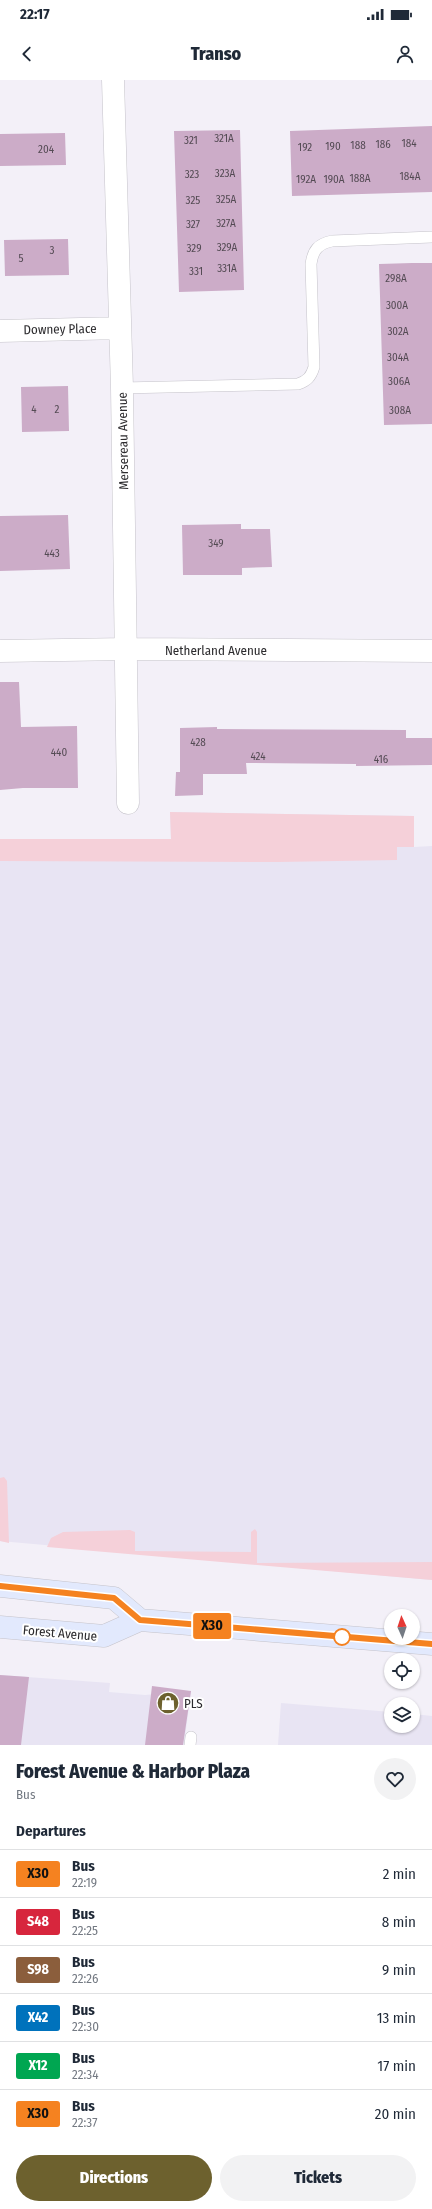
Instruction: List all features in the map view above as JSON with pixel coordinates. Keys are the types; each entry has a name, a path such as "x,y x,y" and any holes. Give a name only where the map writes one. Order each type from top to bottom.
{"main road":[{"path":"0,1586 114,1598 140,1620"},
{"name":"Forest Avenue","path":"0,1627 104,1636 140,1620 432,1644"}],"street":[{"name":"Mersereau Avenue","path":"113,80 122,388 127,649 128,803"},
{"name":"Downey Place","path":"0,331 120,328"},
{"name":"Netherland Avenue","path":"0,651 127,649 432,651"}],"lane":[{"path":"122,388 298,384 305,382 311,376 314,367 311,264 313,254 317,247 332,241 432,237"}],"shaded area":[{"path":"170,812 414,816 414,847 432,846 432,1580 0,1541 0,839 171,839"},
{"path":"170,812 414,816 414,847 397,847 397,860 278,862 0,861 0,839 171,839"},
{"path":"4,1477 7,1481 9,1543 0,1541 0,1478"},
{"path":"255,1529 257,1532 257,1563 432,1562 432,1580 47,1547 51,1538 63,1532 130,1530 135,1532 135,1551 251,1552 251,1532"},
{"path":"0,1675 110,1683 109,1692 145,1695 191,1691 184,1745 0,1745"},
{"path":"281,1703 384,1711 384,1733 420,1733 420,1715 432,1716 432,1745 278,1745"}],"building":[{"path":"432,126 432,192 292,196 290,131"},
{"path":"240,130 244,290 179,292 174,131"},
{"path":"65,133 66,165 0,166 0,134"},
{"path":"68,239 69,275 5,276 4,240"},
{"path":"432,263 432,424 384,425 379,264"},
{"path":"68,386 69,431 22,432 21,387"},
{"path":"68,515 70,569 0,571 0,516"},
{"path":"241,524 241,529 270,529 272,567 242,568 242,575 183,575 182,525"},
{"path":"0,682 19,682 21,727 77,726 78,788 23,788 0,790"},
{"path":"217,727 217,729 406,730 406,738 432,738 432,765 356,766 356,764 246,763 247,774 203,774 203,795 175,796 176,772 180,772 180,728"},
{"path":"0,1675 29,1677 21,1745 0,1745"},
{"path":"152,1686 191,1691 183,1745 145,1745"}],"bus line":[{"name":"X30","path":"0,1586 114,1598 140,1620 432,1644"}],"place":[{"name":"PLS","path":"168,1703"}]}
